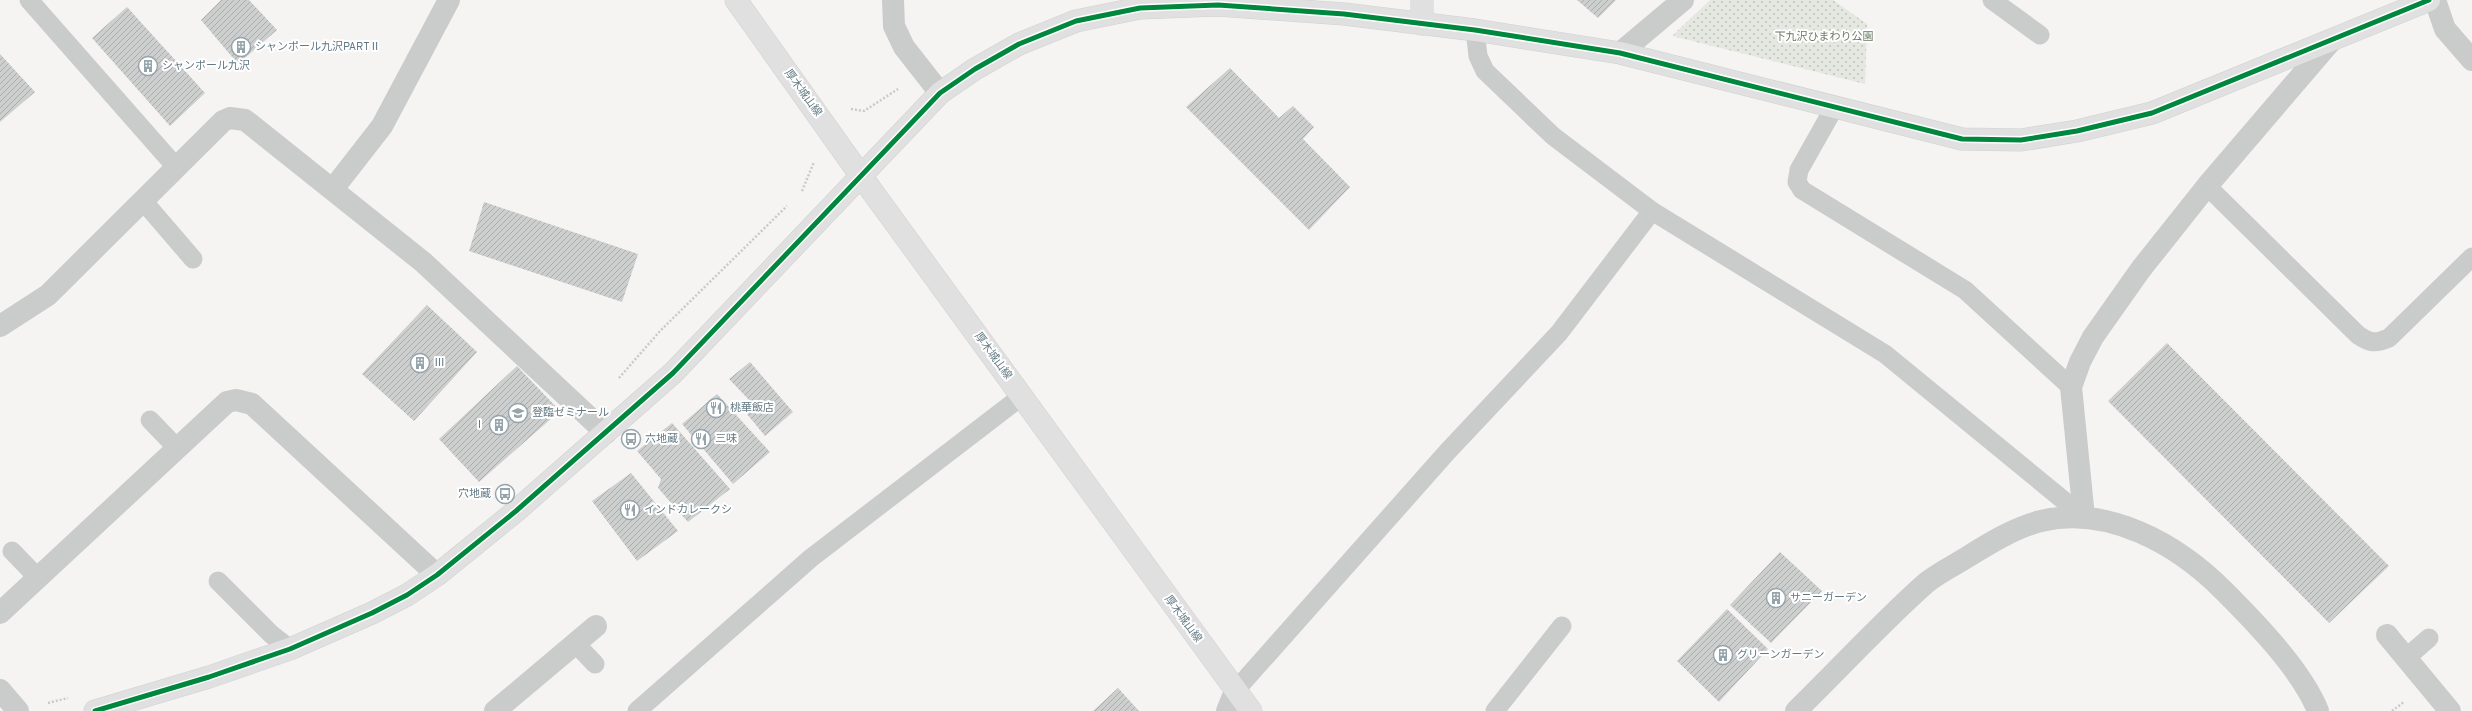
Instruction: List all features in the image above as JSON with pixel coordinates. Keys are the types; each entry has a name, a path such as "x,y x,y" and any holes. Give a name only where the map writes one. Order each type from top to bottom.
{"street":[{"path":"333,189 382,126 449,0"},
{"name":"厚木城山線","path":"736,0 861,176 1251,711"},
{"path":"893,0 894,26 904,47 940,93"},
{"path":"1422,0 1422,24"},
{"path":"1620,53 1683,0"},
{"path":"95,711 209,677 290,649 372,613 407,595 437,575 479,543 606,433 689,357 940,93 975,69 1019,44 1056,28 1092,17 1140,8 1178,5 1254,4 1475,30 1620,53 1962,139 2021,140 2077,131 2152,114 2428,0"},
{"path":"2435,0 2445,29 2472,60"},
{"path":"2084,517 2072,387 2080,362 2112,309 2141,269 2208,186 2331,41"},
{"path":"0,326 48,295 144,202 176,167 223,121 237,118 245,120 423,262 606,433"},
{"path":"0,613 228,402 244,401 252,404 437,575"},
{"path":"1796,711 1927,582 1986,546 2013,532 2041,521 2084,517 2116,524 2160,542 2210,577 2240,608 2290,666 2314,702 2318,711"},
{"path":"495,711 596,626"},
{"path":"2387,635 2450,711"},
{"path":"0,690 18,711"},
{"path":"1227,711 1235,691"}],"lane":[{"path":"29,0 176,167"},
{"path":"2002,3 2040,35"},
{"path":"1475,30 1478,56 1485,71 1553,136 1652,211 1885,354 2084,517"},
{"path":"1834,108 1798,170 1797,182 1802,190 1965,290 2072,387"},
{"path":"2208,186 2358,335 2370,343 2388,338 2472,256"},
{"path":"144,202 193,259"},
{"path":"1235,691 1448,451 1559,333 1652,211"},
{"path":"637,711 811,558 1022,396"},
{"path":"150,420 177,448"},
{"path":"12,551 38,578"},
{"path":"218,581 271,634 290,649"},
{"path":"1494,711 1562,626"},
{"path":"2406,658 2429,638"},
{"path":"576,644 595,664"}],"path":[{"path":"849,109 864,111 901,87"},
{"path":"802,192 810,176"},
{"path":"614,383 660,331 791,202"}],"green space":[{"name":"下九沢ひまわり公園","path":"1710,0 1833,0 1867,24 1865,84 1672,36"}],"building":[{"name":"シャンポール九沢PARTⅡ","path":"221,0 249,0 277,30 238,64 201,20"},
{"path":"1577,0 1616,0 1598,18"},
{"name":"シャンポール九沢","path":"127,7 205,93 170,126 92,38"},
{"path":"0,54 35,92 0,122"},
{"path":"1230,68 1279,118 1293,106 1314,127 1303,139 1350,187 1309,230 1186,107"},
{"path":"484,202 638,254 622,302 469,251"},
{"name":"Ⅲ","path":"427,305 477,352 414,421 362,374"},
{"path":"2167,343 2389,566 2329,623 2108,401"},
{"path":"750,362 793,412 765,436 742,408 750,401 729,379"},
{"name":"Ⅰ","path":"517,366 560,411 479,482 439,439"},
{"path":"717,394 770,452 733,484 682,424"},
{"path":"672,423 730,489 688,522 658,488 661,479 637,451"},
{"path":"631,473 678,531 637,561 592,501"},
{"name":"サニーガーデン","path":"1780,552 1822,591 1771,643 1730,605"},
{"name":"グリーンガーデン","path":"1727,609 1768,649 1719,702 1677,661"},
{"path":"1118,688 1139,711 1093,711"}],"cycle path":[{"path":"95,711 209,677 290,649 372,613 407,595 437,575 516,511 673,373 940,93 975,69 1019,44 1076,21 1140,8 1218,5 1344,14 1475,30 1620,53 1962,139 2021,140 2077,131 2152,113 2429,0"}],"place":[{"name":"シャンポール九沢PARTⅡ","path":"241,47"},
{"name":"シャンポール九沢","path":"148,66"},
{"name":"Ⅲ","path":"420,363"},
{"name":"桃華飯店","path":"716,408"},
{"name":"登臨ゼミナール","path":"518,413"},
{"name":"Ⅰ","path":"499,425"},
{"name":"六地蔵","path":"631,439"},
{"name":"三味","path":"701,439"},
{"name":"穴地蔵","path":"505,494"},
{"name":"インドカレークシ","path":"630,510"},
{"name":"サニーガーデン","path":"1776,598"},
{"name":"グリーンガーデン","path":"1723,655"}]}
